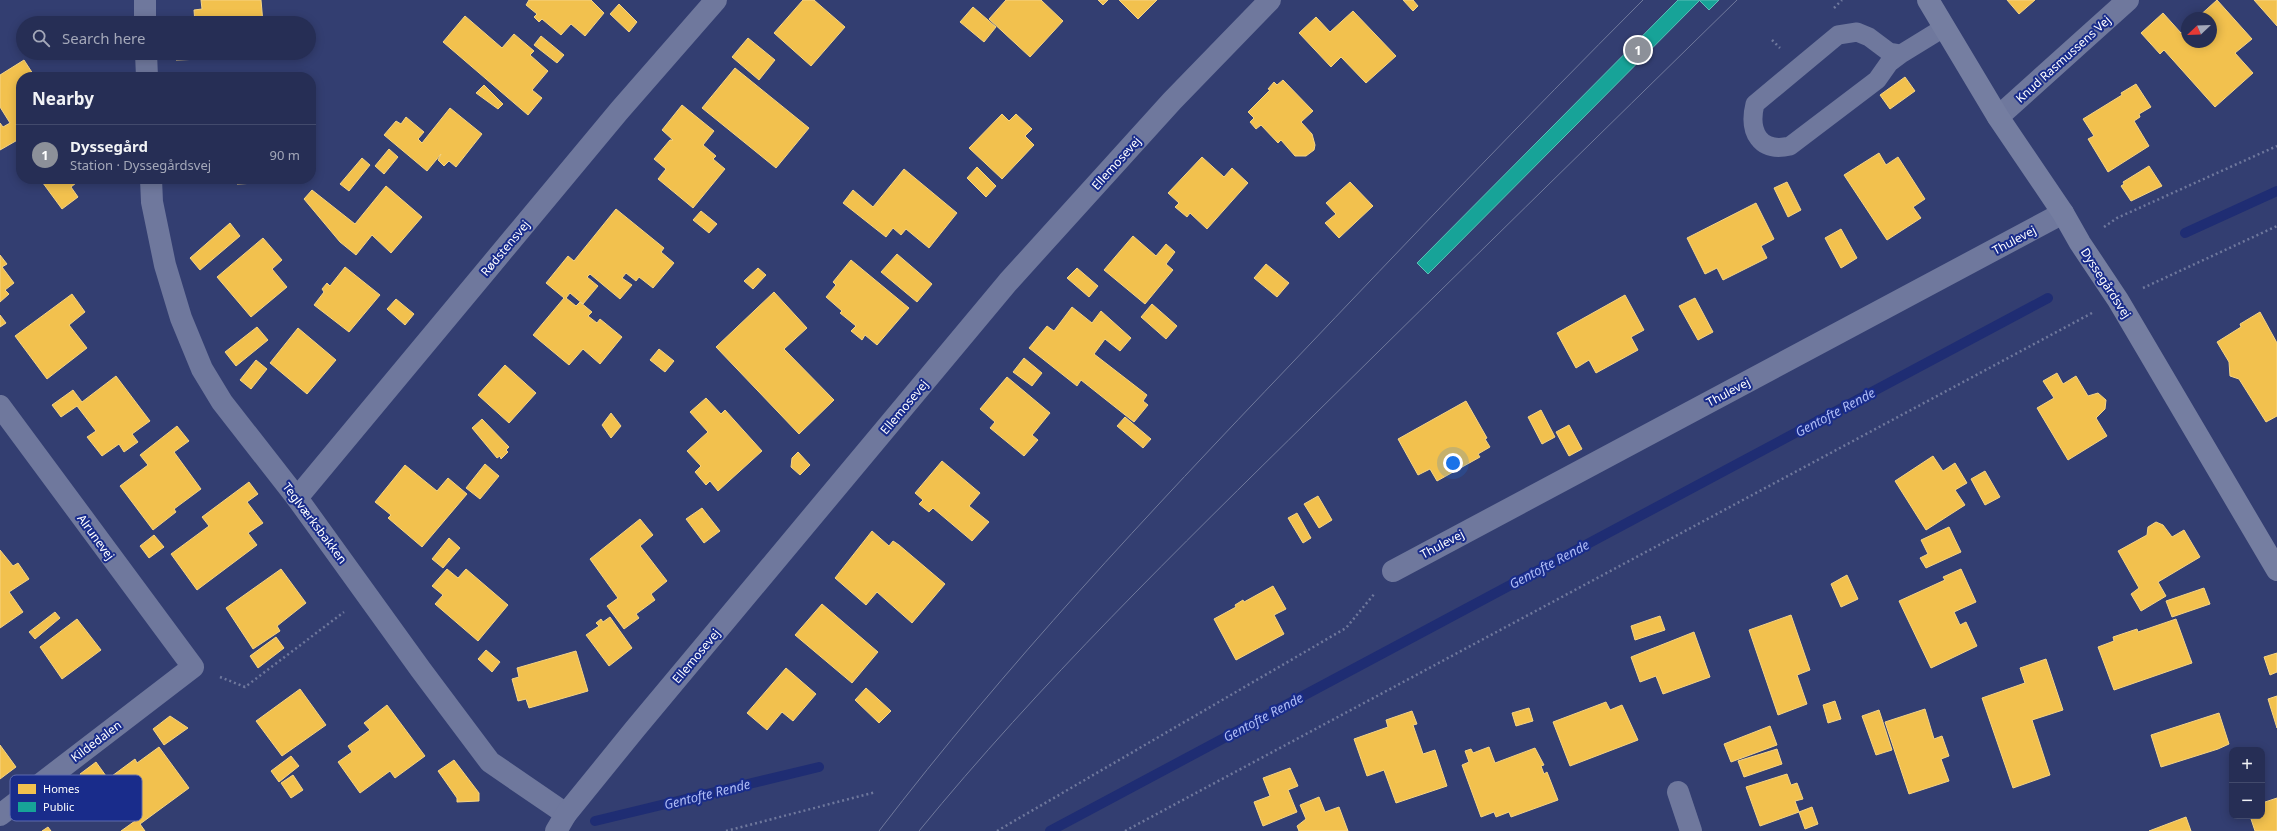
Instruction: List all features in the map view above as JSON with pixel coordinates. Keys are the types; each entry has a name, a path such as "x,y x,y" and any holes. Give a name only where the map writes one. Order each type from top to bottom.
{"street":[{"path":"145,0 145,16"},
{"name":"Rødstensvej","path":"297,498 614,117 716,0"},
{"name":"Ellemosevej","path":"561,822 1008,282 1172,101 1270,0"},
{"name":"Dyssegårdsvej","path":"1928,0 1998,117 2063,213 2080,243 2118,300 2277,570"},
{"name":"Knud Rasmussens Vej","path":"1998,117 2128,0"},
{"path":"146,60 147,72"},
{"name":"Teglværksbakken","path":"151,184 152,202 165,265 181,318 202,369 222,402 297,498 367,593 421,670 490,762 561,822"},
{"name":"Thulevej","path":"1394,571 2063,213"},
{"name":"Alrunevej","path":"0,406 193,667"},
{"name":"Kildedalen","path":"52,775 193,667"},
{"path":"1678,792 1691,831"},
{"name":"Kildedalen","path":"0,815 10,807"}],"lane":[{"path":"1901,54 1889,52 1869,37 1857,32 1838,36 1755,104 1752,122 1756,135 1770,148 1790,146 1877,80 1889,63 1945,27"}],"path":[{"path":"2080,243 2117,218 2277,146"},
{"path":"1125,831 2118,300 2277,226"},
{"path":"997,831 1346,628 1394,571"},
{"path":"193,667 245,687 367,593"},
{"path":"726,831 876,792"}],"building: Homes":[{"path":"201,0 261,0 262,16 194,16 194,10 202,9"},
{"path":"529,0 591,0 604,13 585,36 571,24 561,35 542,19 539,22 534,17 537,14 526,5"},
{"path":"803,0 814,0 845,27 811,66 774,33"},
{"path":"1006,0 1041,0 1063,21 1030,57 989,19"},
{"path":"1098,0 1108,0 1103,5"},
{"path":"1119,0 1157,0 1138,19"},
{"path":"1403,0 1413,0 1418,6 1413,11"},
{"path":"2007,0 2035,0 2019,14"},
{"path":"2217,0 2252,39 2235,53 2253,73 2215,107 2164,50 2160,54 2141,33 2163,13 2181,33 2181,48 2217,48 2217,12 2204,12"},
{"path":"2254,0 2277,0 2277,26"},
{"path":"619,4 637,22 629,32 610,14"},
{"path":"973,7 996,27 984,42 960,22"},
{"path":"1353,11 1396,56 1366,83 1341,57 1331,67 1299,33 1316,17 1330,32"},
{"path":"465,16 502,48 514,34 534,51 530,55 548,71 532,90 542,98 528,115 443,42"},
{"path":"541,36 564,55 557,63 534,45"},
{"path":"748,38 775,60 759,80 732,57"},
{"path":"24,60 32,72 16,72 16,141 0,150 0,123 3,127 10,123 0,107 0,75"},
{"path":"735,68 809,128 776,168 702,108"},
{"path":"1905,77 1915,91 1890,109 1880,95"},
{"path":"1283,80 1313,111 1301,122 1312,134 1315,145 1314,150 1306,156 1295,156 1281,140 1278,143 1261,125 1256,129 1250,122 1254,118 1248,112 1270,90 1268,89 1274,82 1277,85"},
{"path":"2136,84 2151,107 2139,114 2140,117 2134,121 2149,146 2108,172 2088,139 2094,136 2083,119 2122,95 2121,93"},
{"path":"484,85 503,104 498,109 476,93"},
{"path":"682,105 714,131 703,145 716,156 713,159 725,169 693,208 658,179 666,169 654,159 670,140 673,140 662,130"},
{"path":"450,108 482,134 456,167 449,161 444,166 438,160 441,154 427,171 384,135 396,121 401,124 406,117 424,132 418,139 422,143"},
{"path":"1002,114 1009,121 1016,114 1032,129 1025,136 1034,145 1002,179 969,148"},
{"path":"389,149 398,157 384,174 375,166"},
{"path":"1879,153 1886,165 1898,157 1925,199 1913,207 1921,218 1887,240 1844,175"},
{"path":"1202,157 1224,177 1232,168 1248,183 1207,229 1190,213 1187,217 1175,207 1179,203 1168,193"},
{"path":"362,158 370,165 349,191 340,184"},
{"path":"2149,166 2162,186 2131,201 2121,186 2124,184 2123,182"},
{"path":"977,167 996,186 986,197 967,178"},
{"path":"904,169 957,213 929,248 906,229 901,235 893,228 886,237 843,203 853,190 873,207"},
{"path":"1350,182 1373,206 1339,238 1325,223 1336,214 1326,203"},
{"path":"1787,182 1801,210 1788,217 1774,188"},
{"path":"44,184 75,184 71,187 78,197 62,209"},
{"path":"386,186 422,217 391,253 372,235 356,255 340,242 304,199 312,190 355,224"},
{"path":"1756,203 1774,239 1761,246 1767,258 1723,280 1717,268 1705,274 1687,238"},
{"path":"616,209 664,248 661,252 674,263 653,288 639,277 636,281 626,273 622,278 632,285 620,299 590,274 587,277 598,286 583,304 570,293 566,298 576,306 580,302 592,312 588,316 597,323 600,319 622,337 600,364 583,349 569,365 533,335 564,298 546,283 568,256 574,261"},
{"path":"701,211 717,224 709,233 693,220"},
{"path":"230,223 240,236 200,270 190,258"},
{"path":"1841,229 1857,258 1841,268 1825,238"},
{"path":"1133,236 1156,256 1166,244 1175,252 1166,264 1173,270 1145,304 1104,270"},
{"path":"263,238 282,260 272,269 287,287 251,317 217,277"},
{"path":"897,254 932,284 917,302 881,272"},
{"path":"0,255 7,264 2,267 14,283 5,290 9,294 0,302"},
{"path":"851,260 909,308 877,345 865,335 862,340 851,331 856,326 840,313 842,311 826,297 836,285 833,282"},
{"path":"1266,264 1289,283 1277,297 1254,278"},
{"path":"345,267 380,295 349,332 314,305 324,292 322,289 327,283 330,286"},
{"path":"758,268 766,275 753,289 744,281"},
{"path":"1077,268 1098,286 1089,297 1067,278"},
{"path":"774,292 807,328 784,349 834,400 799,434 716,347"},
{"path":"72,294 85,312 69,325 87,348 47,379 15,336"},
{"path":"1625,295 1644,330 1631,337 1638,350 1596,373 1589,360 1576,368 1557,333"},
{"path":"1695,298 1713,332 1698,340 1679,306"},
{"path":"396,299 414,314 405,325 387,309"},
{"path":"1152,304 1177,326 1166,339 1141,317"},
{"path":"1072,307 1092,323 1101,311 1131,338 1120,351 1105,339 1094,354 1147,395 1143,401 1148,405 1134,422 1081,380 1077,386 1029,348 1047,326 1054,331"},
{"path":"2260,312 2277,343 2277,416 2266,422 2239,379 2230,376 2229,362 2217,342 2241,327 2240,324"},
{"path":"0,315 6,323 0,327"},
{"path":"257,327 268,340 236,366 225,352"},
{"path":"298,328 336,360 307,394 270,363"},
{"path":"659,349 674,361 665,372 650,360"},
{"path":"1024,358 1042,373 1032,386 1013,372"},
{"path":"256,360 267,369 251,389 240,380"},
{"path":"505,365 536,393 509,423 478,395"},
{"path":"2057,373 2063,384 2076,376 2088,396 2098,393 2106,400 2105,409 2096,418 2107,436 2068,460 2037,408 2054,398 2043,381"},
{"path":"116,376 150,421 132,434 138,442 124,452 119,444 102,456 87,437 96,431 77,406 61,417 52,405 73,390 82,402"},
{"path":"1007,377 1050,413 1032,435 1038,440 1024,456 990,428 995,422 980,409"},
{"path":"706,398 721,414 725,410 762,451 718,491 710,481 706,485 695,472 701,466 687,451 708,432 690,412"},
{"path":"1466,401 1487,438 1485,439 1490,447 1478,454 1480,457 1437,481 1430,469 1418,475 1398,439"},
{"path":"1541,410 1555,437 1542,444 1528,417"},
{"path":"611,413 621,426 611,438 602,425"},
{"path":"1125,417 1151,439 1143,448 1117,426"},
{"path":"482,419 509,447 506,450 508,452 501,459 500,456 497,458 472,428"},
{"path":"1569,425 1582,449 1569,456 1556,432"},
{"path":"177,426 189,441 174,452 201,489 174,509 176,512 153,530 120,486 148,465 140,455"},
{"path":"798,452 810,465 800,475 791,467 792,458"},
{"path":"1933,456 1943,471 1955,463 1967,483 1955,490 1965,505 1926,530 1895,481"},
{"path":"942,461 980,493 969,506 989,522 972,541 933,508 929,512 919,504 923,500 915,493"},
{"path":"485,464 499,476 480,499 466,488"},
{"path":"405,465 437,491 448,478 467,494 422,547 388,518 391,515 375,502"},
{"path":"1985,471 2000,497 1985,505 1971,479"},
{"path":"249,482 258,494 247,502 263,523 248,533 257,545 197,590 171,554 209,526 202,517"},
{"path":"1318,496 1332,520 1319,528 1304,504"},
{"path":"702,508 720,531 704,543 686,519"},
{"path":"1297,513 1311,538 1303,543 1288,518"},
{"path":"640,519 653,535 640,546 667,581 651,594 655,600 636,614 639,618 624,629 607,606 618,598 590,559"},
{"path":"2156,522 2163,525 2172,537 2184,530 2200,557 2158,582 2166,596 2141,611 2131,594 2139,588 2118,551 2147,535 2148,527"},
{"path":"1949,527 1961,552 1926,568 1920,558 1928,554 1921,540"},
{"path":"872,531 889,546 893,541 899,545 945,584 912,623 877,592 866,605 835,578"},
{"path":"154,535 164,547 149,558 140,546"},
{"path":"449,538 460,548 443,568 432,559"},
{"path":"0,550 13,566 18,563 29,579 9,592 23,612 0,628"},
{"path":"281,569 306,603 277,626 280,631 253,649 226,608"},
{"path":"447,569 458,578 466,569 508,605 478,641 435,604 443,595 432,586"},
{"path":"1961,569 1976,602 1954,612 1960,625 1966,622 1977,646 1931,668 1899,601 1945,580 1943,577"},
{"path":"1847,575 1858,599 1841,607 1831,584"},
{"path":"1273,586 1286,609 1274,615 1284,634 1236,660 1214,619 1236,607 1235,605 1243,600 1244,602"},
{"path":"2204,588 2210,604 2172,617 2166,601"},
{"path":"822,604 878,652 852,683 795,635"},
{"path":"55,612 60,618 35,639 29,632"},
{"path":"1791,615 1810,670 1797,675 1807,704 1778,715 1749,630"},
{"path":"1660,616 1665,630 1635,640 1631,626"},
{"path":"610,617 632,648 609,666 586,635 599,626 596,623 601,619 603,622"},
{"path":"77,619 101,650 62,679 40,647"},
{"path":"2176,619 2192,663 2114,690 2098,647 2114,641 2113,637 2137,629 2138,632"},
{"path":"1694,632 1710,677 1663,694 1656,676 1640,682 1631,657"},
{"path":"276,637 284,648 258,668 250,656"},
{"path":"486,650 500,662 492,672 478,659"},
{"path":"576,651 588,691 529,708 526,699 518,701 512,679 519,677 517,668"},
{"path":"2277,653 2277,672 2270,675 2264,657"},
{"path":"2046,659 2063,710 2032,720 2050,775 2013,788 1982,698 2025,683 2020,668"},
{"path":"786,668 816,694 793,721 782,712 767,730 747,713"},
{"path":"866,688 891,711 879,723 855,700"},
{"path":"300,689 326,725 282,756 256,721"},
{"path":"2277,696 2277,728 2268,699"},
{"path":"1835,701 1841,719 1828,723 1823,705"},
{"path":"1606,702 1610,710 1622,705 1638,740 1570,766 1553,722"},
{"path":"387,705 425,756 395,778 390,771 360,793 338,762 352,752 348,746 370,730 364,723"},
{"path":"1529,708 1533,721 1516,726 1512,713"},
{"path":"1925,709 1934,739 1942,736 1949,756 1941,759 1949,781 1909,794 1885,722"},
{"path":"1879,710 1892,750 1876,755 1862,716"},
{"path":"1412,711 1417,724 1413,725 1423,754 1435,750 1447,786 1396,803 1384,770 1367,776 1354,739 1388,727 1386,720"},
{"path":"2219,713 2229,744 2218,749 2161,767 2151,735"},
{"path":"170,716 188,728 164,745 153,729"},
{"path":"1770,726 1777,745 1731,762 1724,744"},
{"path":"0,745 16,767 0,779"},
{"path":"159,747 189,788 140,824 145,831 121,831 135,821 142,821 142,775 113,775 135,759 137,763"},
{"path":"1489,747 1495,763 1535,748 1544,765 1541,766 1544,774 1547,772 1558,800 1511,817 1509,812 1496,817 1494,812 1481,817 1462,765 1469,762 1465,751 1471,749 1473,753"},
{"path":"1777,749 1782,764 1744,777 1738,761"},
{"path":"291,756 299,766 279,782 271,771"},
{"path":"454,760 479,793 479,801 457,802 457,798 438,771"},
{"path":"96,762 105,775 81,775 80,774"},
{"path":"1290,768 1298,786 1288,790 1297,812 1263,826 1254,802 1270,796 1263,778"},
{"path":"1787,774 1791,785 1797,783 1803,799 1795,801 1799,812 1760,826 1746,787"},
{"path":"293,775 303,790 291,798 281,783"},
{"path":"1319,797 1325,812 1339,807 1348,831 1299,831 1297,826 1306,819 1300,805"},
{"path":"2277,798 2277,831 2255,831 2251,819 2265,819 2265,802"},
{"path":"1812,807 1818,824 1805,829 1799,812"},
{"path":"2186,817 2191,831 2149,831"},
{"path":"48,827 51,831 42,831"}],"building: Public":[{"path":"1678,0 1700,0 1428,274 1417,263"},
{"path":"1699,0 1719,0 1709,10"}],"waterway":[{"name":"Gentofte Rende","path":"2185,233 2277,191"},
{"name":"Gentofte Rende","path":"1050,831 2048,298"},
{"name":"Gentofte Rende","path":"595,821 819,767"}],"tram line":[{"path":"879,831 927,769 1079,591 1238,420 1423,226 1643,0"},
{"path":"919,831 1013,722 1161,566 1737,0"}],"place":[{"name":"Dyssegård","path":"1638,50"}]}
